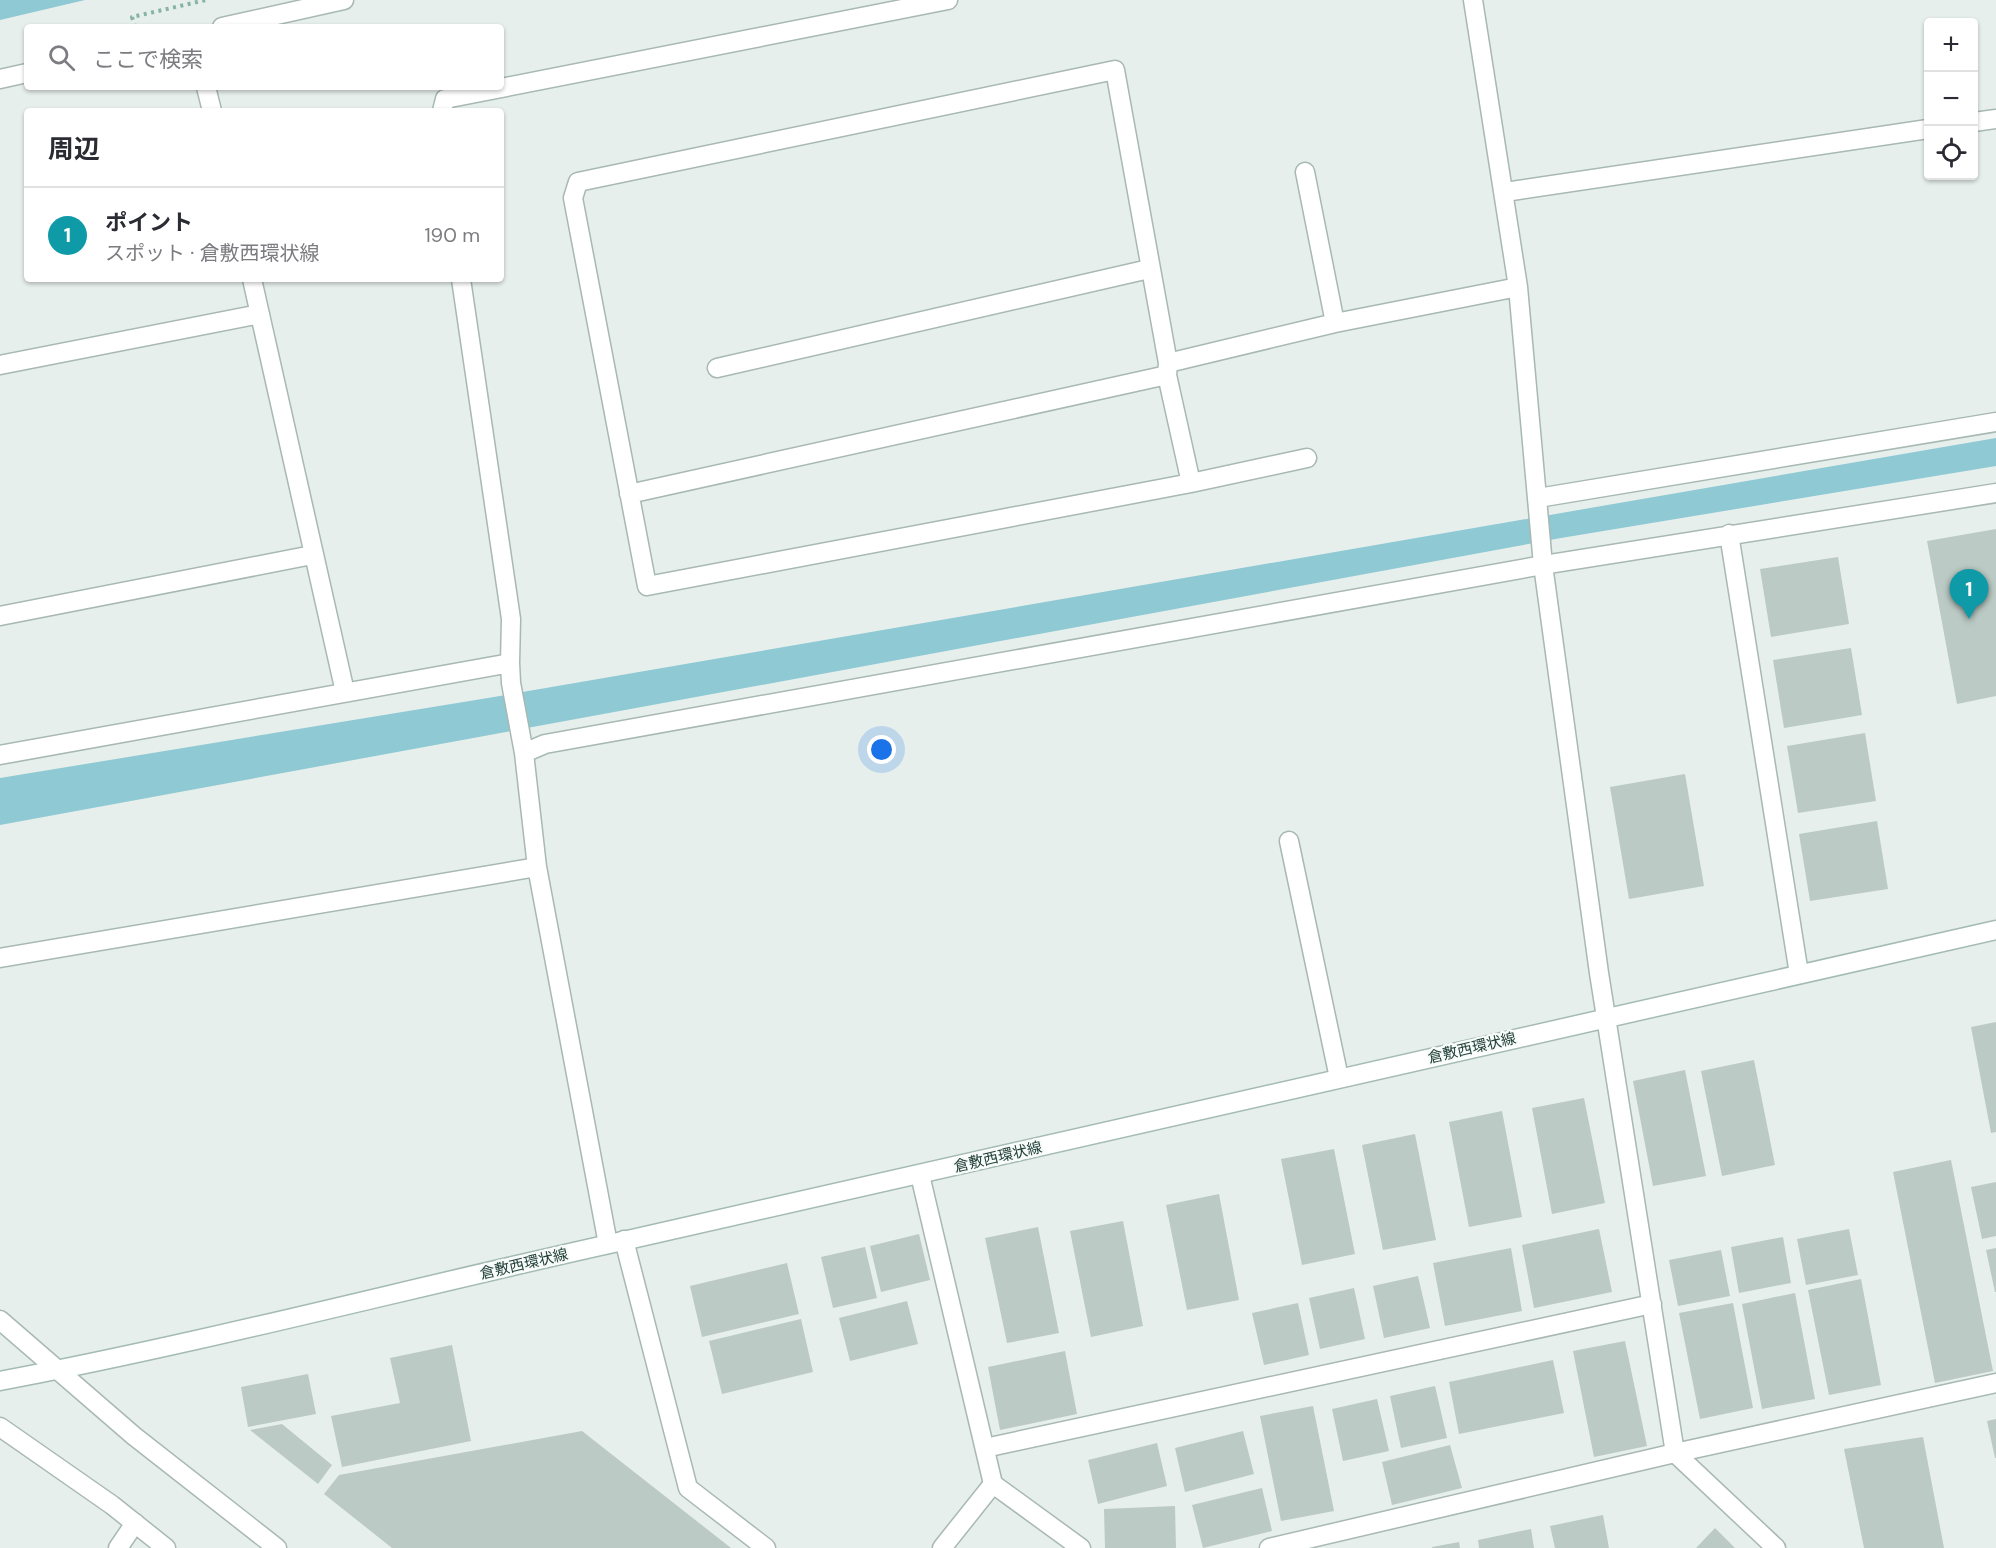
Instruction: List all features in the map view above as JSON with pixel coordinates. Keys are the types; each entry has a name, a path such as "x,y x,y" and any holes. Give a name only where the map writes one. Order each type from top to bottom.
{"street":[{"path":"236,24 344,0"},
{"path":"504,87 948,0"},
{"path":"1473,0 1518,287 1542,559 1606,1018 1675,1453 1776,1548"},
{"path":"1191,483 1167,369 1115,70 578,182 573,198 647,586 1191,483 1307,458"},
{"path":"0,79 24,74"},
{"path":"207,90 211,108"},
{"path":"443,108 445,99 491,90"},
{"path":"1978,121 1996,119"},
{"path":"1504,192 1924,130"},
{"path":"1305,172 1335,322"},
{"path":"717,368 1149,269"},
{"path":"253,282 312,555 345,692"},
{"path":"461,282 512,619 511,683 523,746 537,867 616,1242 636,1281 688,1488 766,1548"},
{"path":"629,494 1167,369 1335,322 1518,287"},
{"path":"0,365 260,314"},
{"path":"1538,503 1996,422"},
{"path":"523,746 545,744 1542,559 1729,534 1996,493"},
{"path":"1729,534 1798,974"},
{"path":"0,615 312,555"},
{"path":"0,755 510,663"},
{"path":"1288,841 1339,1078"},
{"path":"0,958 537,867"},
{"name":"倉敷西環状線","path":"0,1381 59,1370 1996,930"},
{"path":"920,1175 993,1484 1081,1548"},
{"path":"986,1448 1652,1304"},
{"path":"0,1320 134,1436 278,1548"},
{"path":"1269,1548 1675,1453 1996,1383"},
{"path":"0,1427 135,1523 166,1548"},
{"path":"942,1548 993,1484"},
{"path":"118,1548 135,1523"}],"path":[{"path":"134,24 132,17 207,0"}],"water":[{"path":"0,0 85,0 0,20"},
{"path":"1996,438 1996,466 1561,538 0,825 0,778 494,697"}],"building":[{"path":"1996,529 1996,696 1957,704 1927,541"},
{"path":"1838,557 1849,624 1771,637 1760,569"},
{"path":"1851,648 1862,715 1784,728 1773,660"},
{"path":"1865,733 1876,801 1798,813 1787,746"},
{"path":"1685,774 1704,886 1629,899 1610,787"},
{"path":"1877,821 1888,889 1810,901 1799,834"},
{"path":"1996,1022 1996,1132 1991,1133 1971,1027"},
{"path":"1754,1060 1775,1165 1722,1176 1701,1071"},
{"path":"1685,1070 1706,1176 1653,1186 1633,1081"},
{"path":"1584,1098 1605,1203 1552,1214 1532,1108"},
{"path":"1502,1111 1522,1217 1469,1227 1449,1122"},
{"path":"1415,1134 1436,1240 1383,1250 1362,1145"},
{"path":"1334,1149 1355,1254 1302,1265 1281,1159"},
{"path":"1951,1160 1993,1371 1935,1383 1893,1172"},
{"path":"1996,1182 1996,1236 1982,1239 1971,1187"},
{"path":"1219,1194 1239,1300 1187,1310 1166,1205"},
{"path":"1123,1221 1143,1326 1091,1337 1070,1231"},
{"path":"1038,1227 1059,1333 1007,1343 985,1238"},
{"path":"1599,1229 1612,1292 1534,1308 1522,1245"},
{"path":"1849,1229 1858,1275 1806,1285 1797,1239"},
{"path":"919,1234 930,1280 881,1292 870,1246"},
{"path":"1783,1237 1791,1283 1739,1293 1731,1247"},
{"path":"865,1247 877,1298 833,1308 821,1257"},
{"path":"1511,1248 1522,1311 1445,1326 1433,1263"},
{"path":"1996,1248 1996,1292 1995,1292 1986,1250"},
{"path":"1721,1250 1730,1296 1678,1306 1669,1260"},
{"path":"787,1263 799,1314 702,1337 690,1286"},
{"path":"1418,1276 1430,1328 1384,1338 1373,1286"},
{"path":"1861,1279 1881,1385 1829,1395 1808,1290"},
{"path":"1354,1288 1365,1339 1320,1349 1309,1298"},
{"path":"1795,1293 1815,1399 1762,1409 1742,1304"},
{"path":"907,1301 918,1344 850,1361 839,1318"},
{"path":"1298,1303 1309,1355 1264,1365 1252,1313"},
{"path":"1733,1303 1753,1408 1700,1419 1679,1313"},
{"path":"801,1319 813,1372 722,1394 709,1341"},
{"path":"1625,1341 1647,1446 1594,1457 1573,1351"},
{"path":"452,1345 471,1441 342,1467 331,1416 400,1403 390,1358"},
{"path":"1065,1351 1077,1414 1000,1430 988,1367"},
{"path":"1553,1360 1564,1413 1459,1434 1449,1382"},
{"path":"308,1374 316,1414 248,1427 241,1387"},
{"path":"1435,1386 1447,1438 1401,1448 1390,1396"},
{"path":"1377,1399 1389,1451 1343,1461 1332,1409"},
{"path":"1313,1406 1334,1511 1281,1521 1260,1416"},
{"path":"1996,1419 1996,1458 1995,1458 1987,1421"},
{"path":"282,1424 332,1465 318,1484 250,1430"},
{"path":"582,1431 731,1548 392,1548 324,1494 339,1475"},
{"path":"1243,1431 1254,1474 1185,1492 1175,1448"},
{"path":"1923,1437 1944,1548 1864,1548 1844,1449"},
{"path":"1157,1443 1167,1486 1098,1504 1088,1460"},
{"path":"1450,1445 1462,1488 1392,1505 1382,1462"},
{"path":"1262,1488 1272,1531 1203,1548 1192,1505"},
{"path":"1175,1506 1176,1548 1105,1548 1104,1509"},
{"path":"1603,1515 1609,1548 1555,1548 1550,1526"},
{"path":"1715,1528 1735,1548 1696,1548"},
{"path":"1531,1529 1534,1548 1479,1548 1478,1540"},
{"path":"1459,1542 1460,1548 1432,1548 1432,1547"}],"place":[{"name":"ポイント","path":"1969,619"}]}
